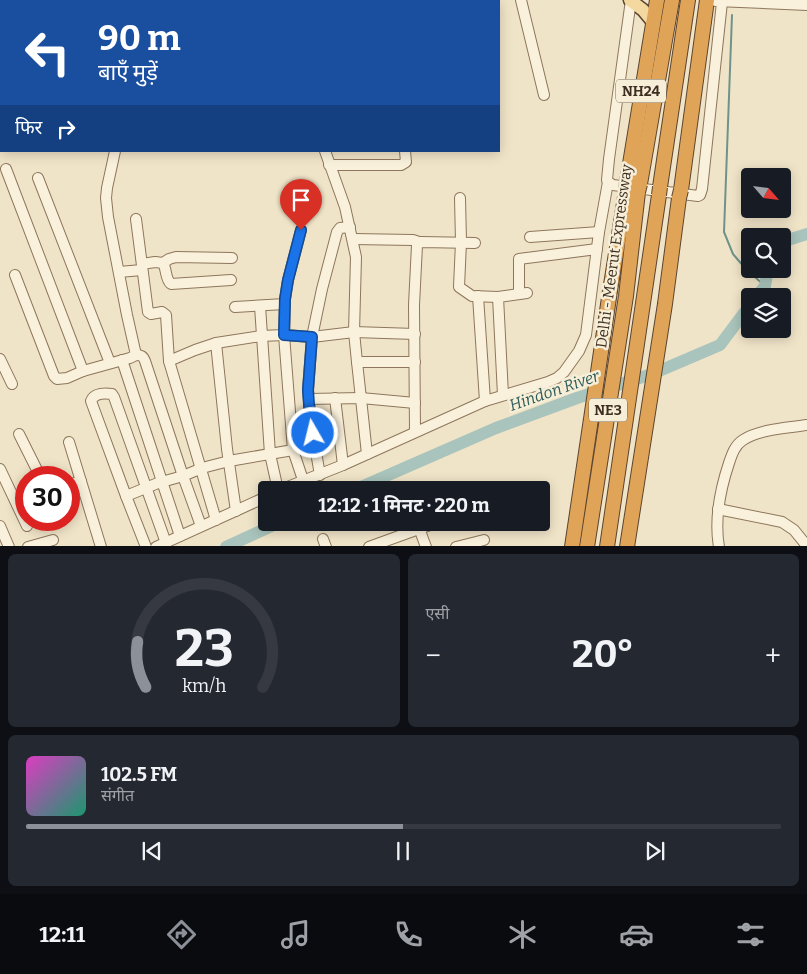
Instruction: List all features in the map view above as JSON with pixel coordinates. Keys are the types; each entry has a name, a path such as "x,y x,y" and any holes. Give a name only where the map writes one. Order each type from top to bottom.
{"highway":[{"name":"NH24","path":"572,546 618,240 633,187 657,0"},
{"name":"Delhi - Meerut Expressway","path":"587,546 626,296 633,187 672,0"},
{"name":"NE3","path":"607,546 688,0"},
{"path":"627,546 665,304 707,0"}],"main road":[{"path":"631,0 653,22"}],"street":[{"path":"521,0 544,95"},
{"path":"301,230 288,280 284,335 293,450 303,480 343,465 485,400 556,378 564,372 579,351 586,335 631,0"},
{"path":"707,0 807,5"},
{"path":"608,182 616,185 671,193 700,195 722,2"},
{"path":"115,152 106,198 108,217 136,355"},
{"path":"325,152 345,207 356,257 354,332 367,454"},
{"path":"329,165 401,165 406,162 405,152"},
{"path":"6,169 83,371"},
{"path":"38,178 110,364"},
{"path":"460,198 459,287 472,296 498,297 523,294 519,259 597,248"},
{"path":"136,219 148,312 151,314 162,312 166,315 170,361 216,520"},
{"path":"320,475 310,419 308,390 312,337 336,232 340,228 350,228"},
{"path":"530,237 599,232"},
{"path":"353,239 475,243"},
{"path":"414,432 414,305 416,247 419,242"},
{"path":"119,272 155,262 163,264 170,259 176,258 232,258"},
{"path":"163,264 168,281 171,284 231,280"},
{"path":"15,275 54,376 57,379 136,355 143,357 201,526"},
{"path":"478,296 485,400"},
{"path":"498,297 503,395"},
{"path":"235,307 285,304"},
{"path":"260,306 270,454 277,481"},
{"path":"170,361 216,343 261,336 312,337 354,332 415,334"},
{"path":"216,343 236,511"},
{"path":"0,359 12,384"},
{"path":"122,360 180,536"},
{"path":"356,362 415,362"},
{"path":"146,546 91,401 95,395 108,393 114,396 146,488 161,545 258,500"},
{"path":"309,398 361,398 415,404"},
{"path":"335,398 343,465"},
{"path":"719,546 717,532 719,501 724,479 738,444 750,436 759,433 807,425"},
{"path":"19,434 35,466"},
{"path":"69,442 101,546"},
{"path":"126,496 202,468 293,450"},
{"path":"0,469 15,501"},
{"path":"718,509 782,522 794,530 807,546"},
{"path":"0,526 10,546"},
{"path":"369,546 411,531"},
{"path":"420,531 426,546"},
{"path":"28,546 53,540"},
{"path":"456,546 484,540"}],"waterway":[{"path":"732,15 724,232 733,254 765,286"},
{"name":"Hindon River","path":"791,239 807,234"},
{"name":"Hindon River","path":"763,288 766,278"},
{"name":"Hindon River","path":"375,481 496,428 577,398 652,374 720,345 741,317"},
{"name":"Hindon River","path":"228,546 261,531"}],"route":[{"path":"301,230 288,280 285,299 284,335 312,337 308,390 313,433"}]}
